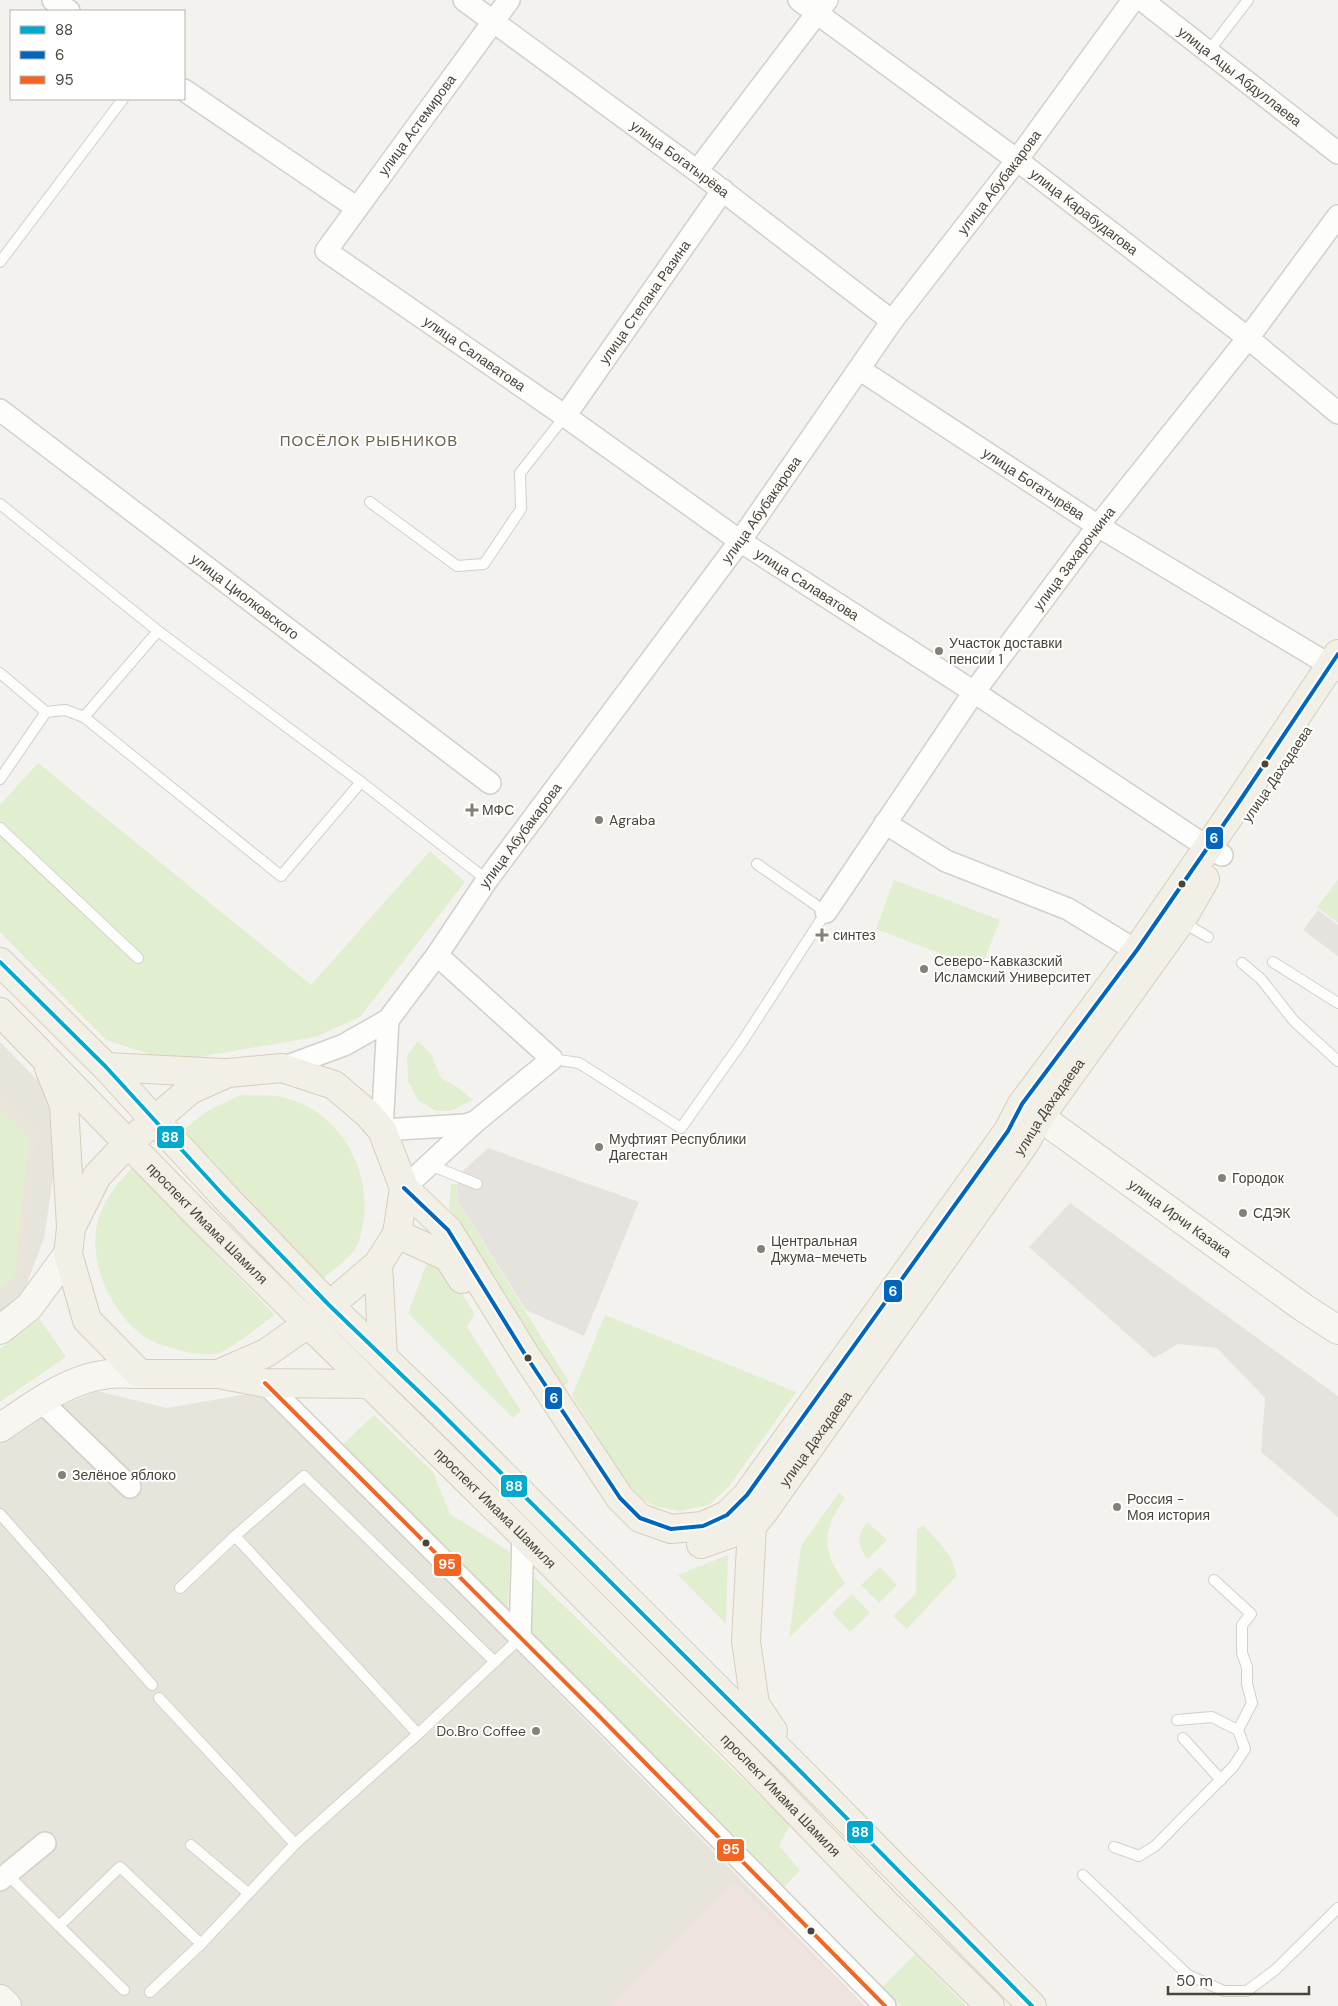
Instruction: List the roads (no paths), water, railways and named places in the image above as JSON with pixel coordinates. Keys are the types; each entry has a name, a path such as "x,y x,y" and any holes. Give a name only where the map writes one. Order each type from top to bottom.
{"main road":[{"name":"улица Дахадаева","path":"404,1188 448,1230 536,1370 620,1498 640,1518 671,1529 703,1526 727,1515 747,1495 1008,1131 1031,1110 1145,956 1215,851 1264,766 1336,668"},
{"name":"улица Дахадаева","path":"1145,956 1181,921 1208,875 1215,851"},
{"name":"проспект Имама Шамиля","path":"1,958 106,1067 224,1196 329,1306 384,1357 802,1773 1032,2006"},
{"name":"проспект Имама Шамиля","path":"0,1012 203,1220 523,1534 747,1760 885,1903 990,2006"},
{"path":"44,1055 64,1105 69,1241 87,1320 140,1374"},
{"path":"106,1067 228,1073"},
{"name":"улица Абубакарова","path":"0,1330 29,1307 69,1241 97,1176 128,1144 190,1090 228,1073 282,1068 334,1085 368,1114 382,1130 404,1188 397,1234 378,1264 309,1323 266,1353 218,1374 109,1374 71,1384 41,1400 0,1428"},
{"name":"улица Дахадаева","path":"752,1526 1024,1143 1031,1110"},
{"name":"улица Ирчи Казака","path":"1031,1110 1304,1308 1338,1330"},
{"path":"397,1234 448,1256 542,1407 610,1504 629,1523 666,1542 701,1544 752,1526 746,1641 755,1704 802,1773"},
{"path":"378,1264 384,1357"},
{"path":"218,1374 265,1383 369,1384"},
{"path":"0,1999 7,2006"}],"street":[{"path":"53,0 68,10"},
{"name":"улица Богатырёва","path":"464,0 697,170 892,320"},
{"name":"улица Астемирова","path":"326,250 509,0"},
{"name":"улица Карабудагова","path":"799,0 822,7 1248,338 1338,413"},
{"name":"улица Абубакарова","path":"282,1068 344,1045 388,1020 437,955 487,880 740,541 892,320 1017,160 1133,0"},
{"name":"улица Ацы Абдуллаева","path":"1142,0 1338,152"},
{"path":"697,170 822,7"},
{"path":"185,91 357,208"},
{"name":"улица Степана Разина","path":"565,416 723,190"},
{"name":"улица Захарочкина","path":"826,912 974,692 1098,526 1248,338 1338,216"},
{"name":"улица Салаватова","path":"326,250 565,416 740,541 1215,851"},
{"name":"улица Богатырёва","path":"859,369 1098,526 1336,668"},
{"name":"улица Циолковского","path":"0,410 490,783"},
{"path":"885,823 946,862 1068,908 1145,956"},
{"path":"404,1188 475,1122 552,1059 437,955"},
{"name":"улица Абубакарова","path":"382,1130 388,1020"},
{"path":"382,1130 465,1125 475,1122"},
{"path":"265,1383 885,2006"},
{"path":"41,1400 130,1487"},
{"path":"523,1534 524,1642"},
{"path":"3,1877 45,1843"}],"lane":[{"path":"1208,52 1248,0"},
{"path":"0,262 122,100"},
{"path":"370,502 457,566 484,564 522,509 520,473 565,416"},
{"path":"0,504 158,630 361,782 487,880"},
{"path":"84,716 158,630"},
{"path":"0,673 46,712 65,710 84,716 281,876 361,782"},
{"path":"0,779 46,712"},
{"path":"0,828 138,958"},
{"path":"552,1059 579,1063 681,1128 744,1039 826,912 757,864"},
{"path":"1181,921 1208,937"},
{"path":"1273,962 1338,1003"},
{"path":"1242,963 1261,979 1294,1022 1338,1062"},
{"path":"430,1165 477,1184"},
{"path":"180,1588 235,1536 304,1476 494,1662"},
{"path":"0,1514 152,1686"},
{"path":"235,1536 418,1734"},
{"path":"1214,1580 1251,1614 1242,1625 1242,1654 1247,1667 1247,1684 1252,1703 1238,1730"},
{"path":"150,1992 201,1944 295,1844 418,1734 494,1662 524,1642"},
{"path":"159,1698 295,1844"},
{"path":"1114,1847 1140,1856 1155,1846 1234,1767 1244,1748 1238,1730 1212,1716 1177,1720"},
{"path":"1183,1738 1221,1780"},
{"path":"191,1844 248,1894"},
{"path":"59,1926 120,1868 201,1944"},
{"path":"1083,1875 1188,1975 1224,1991 1247,1991 1275,1970 1338,1908"},
{"path":"3,1877 59,1926 124,1990"}],"place":[{"name":"Участок доставки пенсии 1","path":"939,651"},
{"name":"МФС","path":"472,810"},
{"name":"Agraba","path":"599,820"},
{"name":"синтез","path":"822,935"},
{"name":"Северо-Кавказский Исламский Университет","path":"924,969"},
{"name":"Муфтият Республики Дагестан","path":"599,1147"},
{"name":"Городок","path":"1222,1178"},
{"name":"СДЭК","path":"1243,1213"},
{"name":"Центральная Джума-мечеть","path":"761,1249"},
{"name":"Зелёное яблоко","path":"62,1475"},
{"name":"Россия - Моя история","path":"1117,1507"},
{"name":"Do.Bro Coffee","path":"536,1731"}],"district":[{"name":"ПОСЁЛОК РЫБНИКОВ","path":"369,441"}]}
